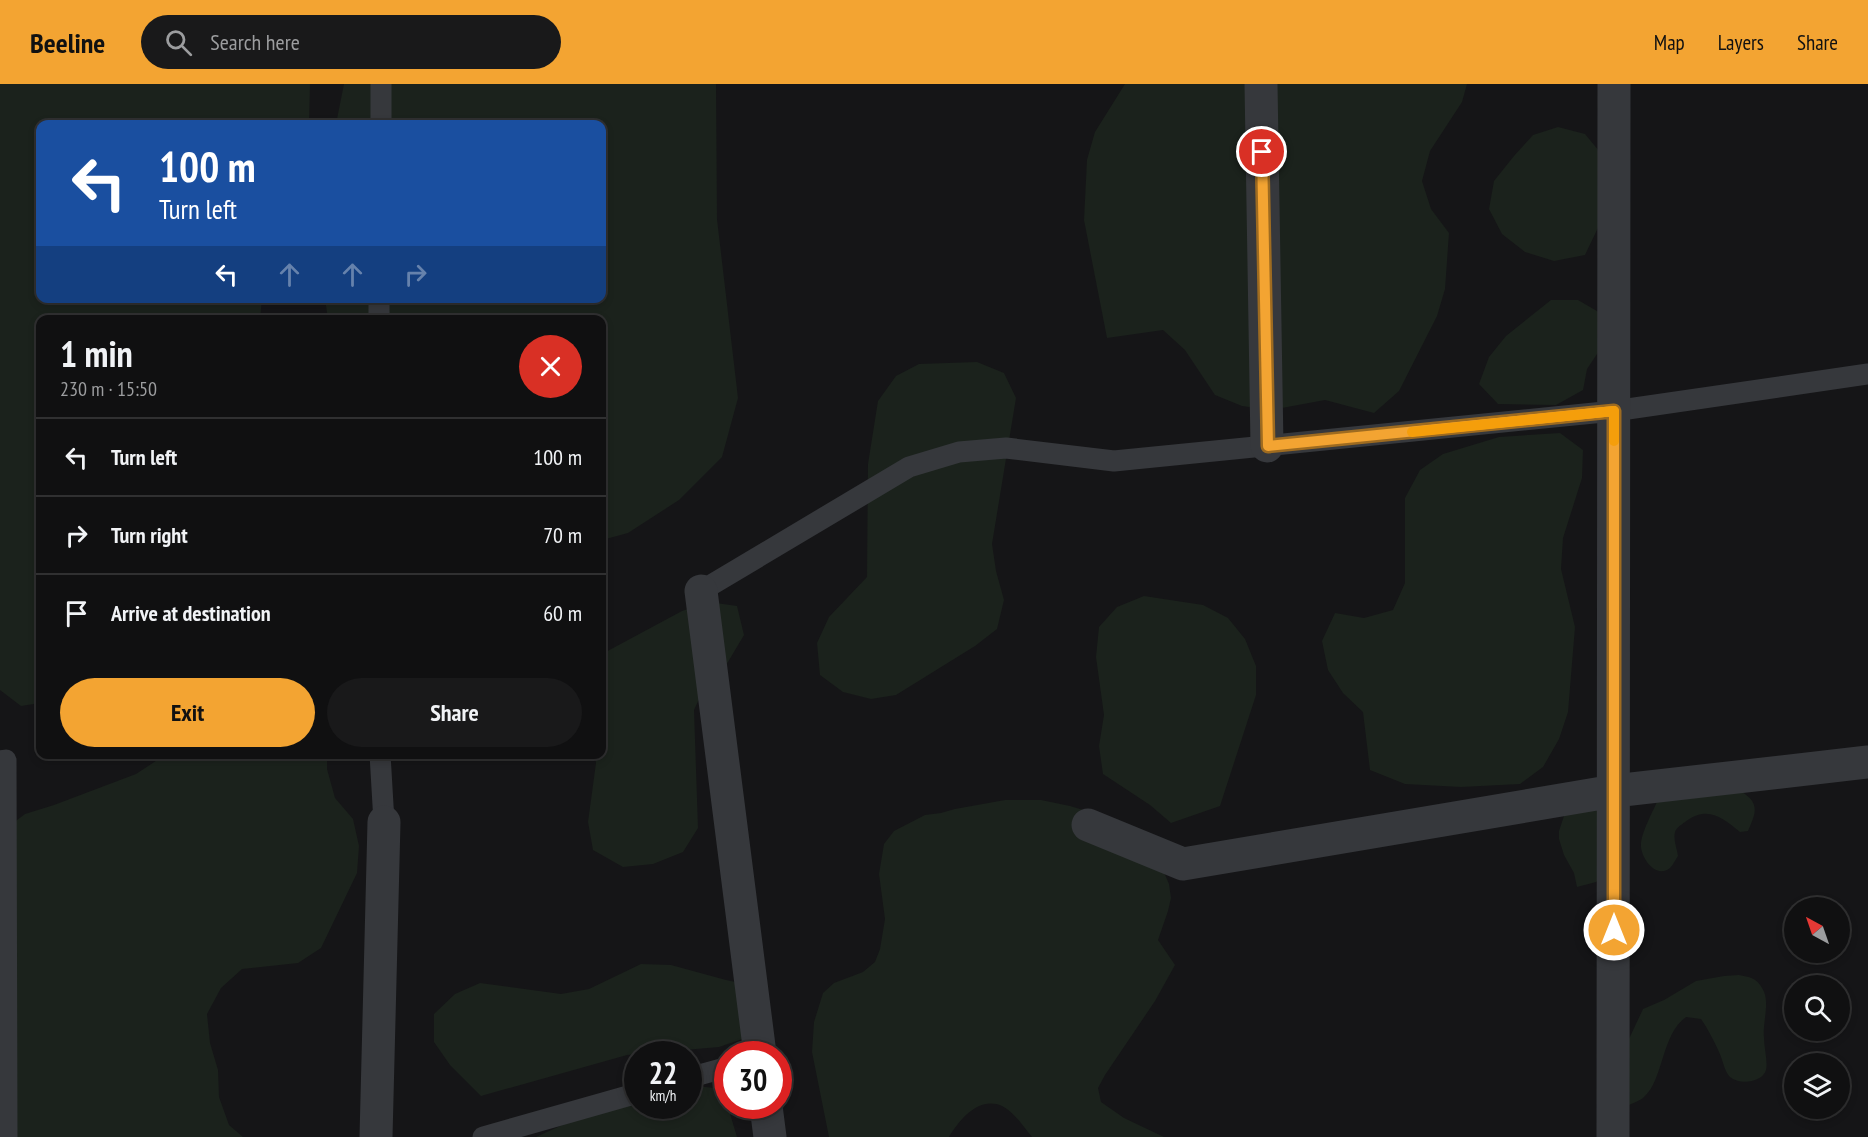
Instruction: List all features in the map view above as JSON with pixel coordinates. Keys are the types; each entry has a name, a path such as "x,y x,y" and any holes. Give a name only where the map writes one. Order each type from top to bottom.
{"street":[{"path":"1261,84 1268,446"},
{"path":"1613,1137 1614,84"},
{"path":"701,591 758,1041"},
{"path":"1088,825 1183,864 1614,791 1868,762"},
{"path":"376,1137 384,822"},
{"path":"768,1119 770,1137"}],"lane":[{"path":"381,84 381,120"},
{"path":"701,591 909,467 959,452 1006,448 1114,461 1614,411 1868,374"},
{"path":"380,759 384,822"},
{"path":"0,761 6,760 7,1137"},
{"path":"483,1137 624,1097"}],"shaded area":[{"path":"0,84 310,84 309,120 36,120 36,303 262,303 260,315 36,315 36,704 21,706 0,690"},
{"path":"344,84 716,84 717,219 738,398 722,457 679,500 628,533 606,539 606,315 327,315 326,303 606,303 606,120 337,120"},
{"path":"1125,84 1467,84 1462,102 1430,151 1422,181 1431,209 1449,233 1445,289 1437,316 1399,391 1374,413 1325,400 1271,410 1242,406 1215,395 1185,350 1163,330 1107,338 1084,220 1087,160 1095,132"},
{"path":"1558,127 1585,134 1604,157 1606,211 1585,255 1554,261 1525,252 1502,234 1489,209 1494,181 1514,156 1533,135"},
{"path":"1551,300 1578,300 1602,314 1603,345 1587,369 1583,390 1556,405 1498,404 1479,384 1489,357 1506,336"},
{"path":"977,362 1004,373 1016,398 992,544 1004,600 997,629 975,646 896,695 871,699 843,692 820,675 817,643 829,617 867,577 868,464 878,401 896,376 919,364"},
{"path":"1560,433 1583,450 1582,478 1563,538 1561,569 1575,627 1568,712 1559,739 1543,767 1520,784 1461,787 1405,784 1370,770 1363,712 1343,693 1328,670 1322,641 1335,613 1364,618 1393,610 1405,583 1405,498 1420,470 1443,454 1499,437"},
{"path":"1144,596 1203,605 1228,618 1245,639 1256,666 1256,695 1220,806 1171,823 1150,805 1103,774 1099,746 1104,715 1096,657 1099,627 1117,607"},
{"path":"709,602 737,606 744,635 728,662 706,684 694,710 698,828 683,852 653,864 623,867 593,850 588,822 596,759 606,759 606,652 682,611"},
{"path":"159,759 327,759 327,769 335,798 353,819 359,846 357,873 321,948 298,963 242,969 221,988 207,1014 210,1043 218,1070 219,1097 229,1125 243,1137 0,1137 1,832 25,814 136,774"},
{"path":"1598,791 1613,868 1596,882 1577,887 1574,873 1564,855 1559,831 1564,816"},
{"path":"1742,792 1752,801 1755,810 1748,831 1740,832 1714,815 1700,814 1676,830 1674,838 1678,856 1670,868 1660,871 1647,862 1641,847 1642,836 1657,802"},
{"path":"1005,800 1041,800 1116,820 1163,870 1169,884 1171,898 1158,940 1175,965 1155,1001 1098,1088 1101,1102 1124,1118 1164,1137 1032,1137 1011,1112 1002,1106 986,1104 971,1111 949,1137 829,1137 812,1052 814,1022 823,993 834,983 863,972 875,962 880,949 885,919 879,874 884,844 894,831 925,815"},
{"path":"641,964 671,965 754,986 751,1036 736,1041 714,1041 714,1047 702,1048 702,1041 624,1041 624,1056 481,1096 450,1065 434,1042 434,1014 455,994 480,983 561,994 589,989"},
{"path":"1739,975 1755,980 1765,993 1766,1070 1764,1074 1750,1081 1734,1080 1726,1072 1713,1039 1701,1019 1686,1017 1678,1025 1667,1045 1651,1089 1642,1098 1627,1106 1628,1041 1643,1009 1664,1000 1696,981"},
{"path":"702,1087 714,1088 714,1119 732,1119 737,1137 536,1137 624,1097 624,1119 702,1119"}],"slow traffic":[{"path":"1412,432 1614,411 1614,441"}],"route":[{"path":"1262,152 1268,446 1614,411 1614,930"}]}
